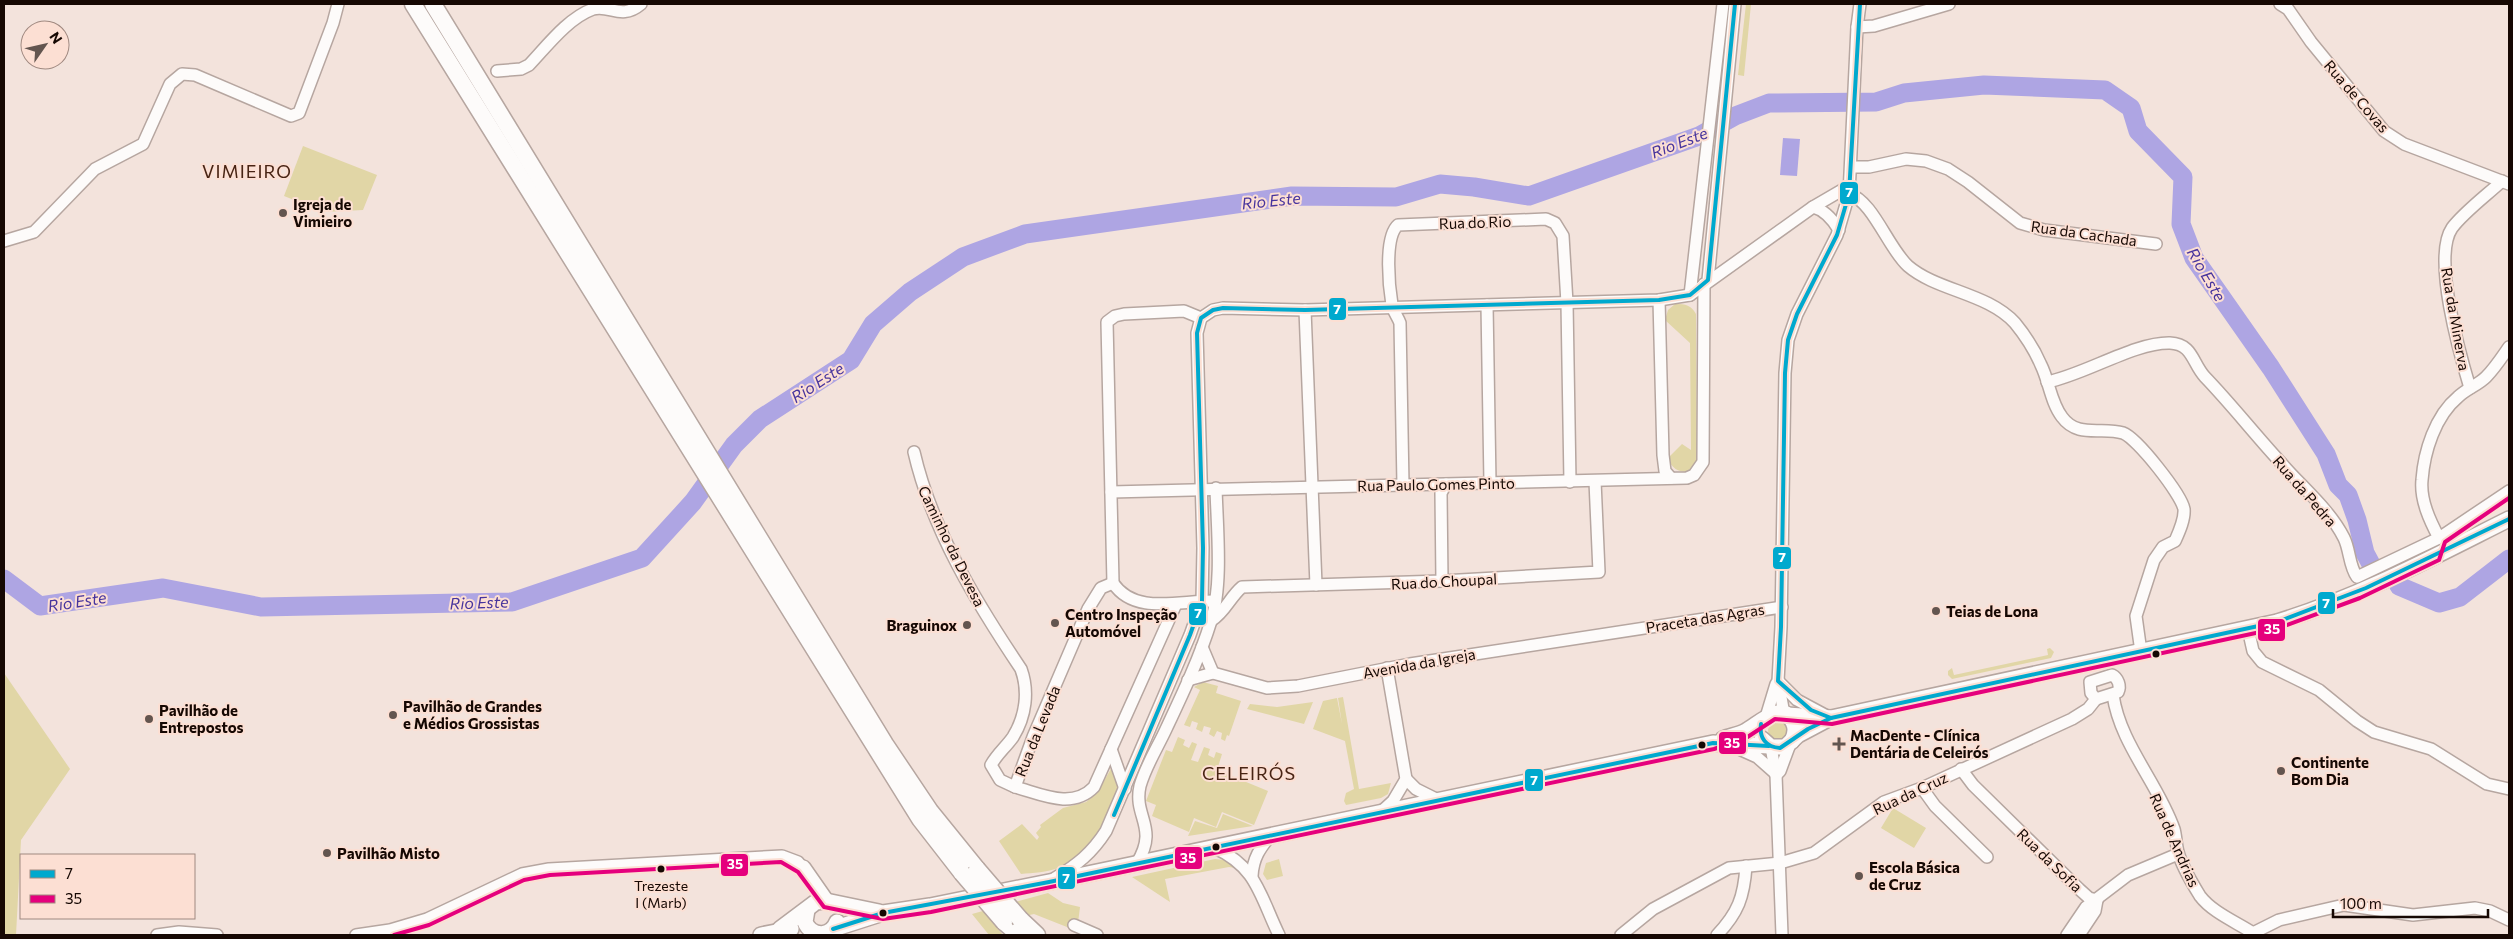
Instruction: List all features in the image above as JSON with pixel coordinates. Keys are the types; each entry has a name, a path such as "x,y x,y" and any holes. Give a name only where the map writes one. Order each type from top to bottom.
{"highway":[{"path":"413,4 677,419 798,614 969,871 1014,925 1037,935"},
{"path":"433,4 677,419"}],"main road":[{"path":"1713,744 1780,748 1808,729 1831,718 2248,629 2308,613 2376,586 2509,519"},
{"path":"780,929 826,933 882,912 930,906 1049,882 1713,744 1743,732 1773,714 1831,718"},
{"path":"1785,715 1792,720 1795,729 1791,742"},
{"path":"1765,718 1760,734 1770,746"},
{"path":"803,868 838,916 826,933"},
{"path":"803,868 807,909 805,922 826,933"},
{"path":"761,935 780,929 816,902 828,902 882,912"}],"street":[{"path":"4,241 34,232 95,169 143,144 170,84 182,74 195,75 291,116 295,115 302,110 338,4"},
{"path":"498,71 521,69 529,65 573,21 586,13 600,8 620,13 641,4"},
{"path":"1690,295 1723,4"},
{"name":"Rua Paulo Gomes Pinto","path":"1201,489 1596,482 1687,478 1694,475 1703,462 1706,282 1735,4"},
{"path":"1785,715 1778,681 1782,606 1785,373 1788,340 1797,314 1839,230 1849,190 1852,167 1857,27 1860,4"},
{"path":"1857,27 1874,26 1949,4"},
{"name":"Rua de Covas","path":"2280,4 2288,10 2310,42 2384,131 2404,144 2506,182"},
{"name":"Rua da Cachada","path":"1852,167 1869,167 1906,159 1926,161 1948,169 1968,182 2020,224 2044,230 2156,244"},
{"name":"Rua da Minerva","path":"2470,388 2450,300 2445,268 2445,246 2452,228 2506,182"},
{"path":"1049,882 1084,859 1094,849 1106,831 1202,601 1197,333 1200,318 1213,310 1223,308 1305,310 1567,303 1659,300 1690,295 1813,207 1849,190"},
{"path":"1849,190 1857,196 1878,224 1894,251 1909,267 1998,308 2015,324 2041,364 2062,418 2072,426 2088,432 2121,432 2131,437 2148,455 2183,504 2183,519 2175,541 2163,547 2154,560 2136,616 2136,632 2141,652"},
{"path":"1813,207 1821,209 1834,221 1839,230"},
{"name":"Rua do Rio","path":"1392,307 1389,244 1394,229 1398,225 1546,219 1556,223 1562,236 1567,303"},
{"path":"1659,300 1663,456 1665,471 1671,478"},
{"path":"1567,303 1570,482"},
{"path":"1487,305 1490,483"},
{"path":"1392,307 1400,323 1403,485"},
{"path":"1305,310 1310,486 1316,585"},
{"path":"1200,318 1184,311 1124,314 1114,316 1108,322 1113,583 1119,593 1130,600 1176,604 1215,601"},
{"name":"Rua da Pedra","path":"2047,382 2163,343 2185,346 2189,350 2198,369 2238,411 2326,513 2344,537 2352,560 2353,571 2357,577 2439,538"},
{"path":"2436,555 2439,538 2431,525 2423,499 2421,480 2432,435 2444,413 2457,397 2485,378 2509,346"},
{"name":"Caminho da Devesa","path":"914,452 921,482 971,592 1021,669 1025,680 1025,708 1018,726 991,765 1000,780 1015,787"},
{"name":"Rua do Choupal","path":"1212,620 1219,616 1235,593 1242,588 1442,581 1599,572 1596,482"},
{"path":"1442,581 1441,494 1446,484"},
{"path":"1137,863 1147,843 1145,819 1139,796 1142,780 1188,680 1212,620 1217,588 1216,488"},
{"path":"1111,492 1201,489"},
{"path":"2439,538 2509,491"},
{"name":"Rua da Levada","path":"1111,749 1094,787 1086,795 1066,800 1056,799 1015,787 1033,737 1088,609 1101,588 1113,583"},
{"path":"1125,789 1111,749 1176,604"},
{"name":"Praceta das Agras","path":"1628,630 1782,606"},
{"path":"2248,629 2253,651 2262,662 2319,690 2356,721 2374,732 2431,750 2487,784 2509,789"},
{"name":"Avenida da Igreja","path":"1213,673 1267,688 1298,686 1387,668 1628,630"},
{"path":"1188,680 1213,673 1202,646"},
{"path":"2099,661 2102,677"},
{"path":"1178,662 1193,667"},
{"path":"1387,668 1406,779 1416,789 1438,800"},
{"path":"2112,676 2116,678 2119,690 2113,695 2096,699 2092,693 2090,682 2102,677 2112,676"},
{"path":"1778,681 1797,700 1831,718"},
{"path":"1765,718 1778,681"},
{"name":"Rua de Andrias","path":"2113,695 2115,709 2126,735 2174,829 2178,854 2201,897 2214,909 2253,934"},
{"name":"Rua da Cruz","path":"1621,935 1653,909 1729,868 1780,864 1814,853 1884,802 1922,788 2072,719 2088,708 2096,699"},
{"path":"1776,774 1780,770 1791,742"},
{"path":"1713,744 1749,752 1776,774"},
{"path":"1770,746 1776,774 1782,935"},
{"name":"Rua da Sofia","path":"1961,769 1973,785 2090,898 2097,900 2128,875 2178,854"},
{"path":"1381,812 1394,801 1406,779"},
{"path":"1922,788 1935,806 1987,857"},
{"path":"1252,876 1252,863 1271,835"},
{"path":"1215,848 1239,861 1252,876 1279,935"},
{"path":"356,935 390,930 427,918 522,874 549,869 782,856 798,862 803,868"},
{"path":"1717,935 1732,920 1739,906 1746,866"},
{"path":"2067,935 2086,907 2097,900"},
{"path":"2079,935 2095,911 2097,900"},
{"path":"2253,934 2279,920 2344,905 2413,915 2475,908 2490,911 2509,920"},
{"path":"1074,925 1097,935"},
{"path":"157,935 178,932 217,935"}],"shaded area":[{"path":"1746,4 1751,4 1744,76 1738,75"},
{"path":"1783,138 1800,139 1797,176 1780,175"},
{"path":"303,146 377,175 363,210 324,212 284,196"},
{"path":"1675,304 1688,306 1696,314 1697,458 1694,466 1688,472 1676,469 1667,459 1682,444 1691,450 1690,343 1665,320 1668,310"},
{"path":"2050,648 2054,652 2051,658 1952,679 1948,675 1948,671 1952,668 1954,675 2048,655 2047,649"},
{"path":"4,673 70,769 21,840 16,935 4,935"},
{"path":"1203,682 1218,686 1216,693 1241,701 1229,736 1227,735 1225,741 1221,739 1222,733 1217,731 1214,737 1209,734 1211,728 1204,726 1202,732 1196,729 1198,723 1192,721 1190,727 1184,725 1200,690 1194,687"},
{"path":"1343,697 1359,789 1391,783 1388,794 1381,798 1346,805 1344,801 1346,793 1354,789 1345,741 1313,729 1323,701 1337,698 1342,724 1338,698"},
{"path":"1313,702 1304,724 1247,709 1250,704 1277,707"},
{"path":"1774,720 1782,720 1788,726 1788,734 1782,740 1774,740 1768,734 1768,726"},
{"path":"1178,737 1185,740 1183,745 1189,748 1192,742 1197,744 1191,760 1198,762 1204,747 1210,749 1208,755 1214,758 1216,752 1222,754 1217,770 1268,791 1254,825 1222,812 1216,827 1194,818 1189,832 1152,816 1156,805 1146,801 1166,750 1172,752"},
{"path":"1112,767 1120,788 1104,824 1090,846 1081,856 1059,868 1021,874 999,841 1022,824 1037,840 1039,837 1036,833 1041,827 1040,825 1063,808 1086,802 1097,793"},
{"path":"1893,808 1926,828 1914,848 1881,828"},
{"path":"1223,814 1253,826 1188,836 1195,821 1217,828"},
{"path":"1215,859 1224,860 1236,868 1229,867 1165,879 1170,902 1132,877"},
{"path":"1279,859 1283,876 1267,880 1263,874 1266,863"},
{"path":"1048,893 1063,903 1080,907 1077,931 1034,914 993,923 1003,935 989,935 972,914"}],"waterway":[{"name":"Rio Este","path":"4,579 40,606 163,588 261,607 512,602 642,558 693,502 734,445 760,419 851,360 873,324 910,292 963,257 1025,234 1292,196 1396,197 1440,184 1474,187 1529,196 1699,136 1735,116 1769,103 1876,102 1904,93 1984,85 2105,90 2131,108 2138,131 2183,177 2181,224 2194,258 2271,368 2326,454 2338,485 2348,495 2357,520 2365,553 2372,566"},
{"name":"Rio Este","path":"2399,586 2439,603 2460,597 2509,559"}],"transit line":[{"name":"7","path":"1114,815 1190,635 1202,601 1203,548 1197,333 1201,318 1213,310 1223,308 1305,310 1659,300 1690,295 1708,280 1735,4"},
{"name":"7","path":"1831,718 1811,710 1778,681 1781,627 1785,373 1788,340 1797,314 1837,235 1849,194 1860,4"},
{"name":"35","path":"394,935 429,925 524,880 550,875 781,862 798,872 824,907 883,919 931,912 1714,749 1746,738 1775,719 1832,724 2279,628 2360,598 2439,560 2445,542 2509,498"},
{"name":"7","path":"1761,724 1761,734 1764,741 1771,746 1780,748 1808,729 1831,718 2277,622 2366,588 2509,519"},
{"name":"7","path":"833,929 883,913 1049,882 1713,743 1769,746"}],"place":[{"name":"Igreja de Vimieiro","path":"283,213"},
{"name":"Teias de Lona","path":"1936,611"},
{"name":"Centro Inspeção Automóvel","path":"1055,623"},
{"name":"Braguinox","path":"967,625"},
{"name":"Pavilhão de Grandes e Médios Grossistas","path":"393,715"},
{"name":"Pavilhão de Entrepostos","path":"149,719"},
{"name":"MacDente - Clínica Dentária de Celeirós","path":"1839,744"},
{"name":"Continente Bom Dia","path":"2281,771"},
{"name":"Pavilhão Misto","path":"327,853"},
{"name":"Trezeste I (Marb)","path":"661,869"},
{"name":"Escola Básica de Cruz","path":"1859,876"}],"district":[{"name":"VIMIEIRO","path":"247,171"},
{"name":"CELEIRÓS","path":"1249,773"}]}
